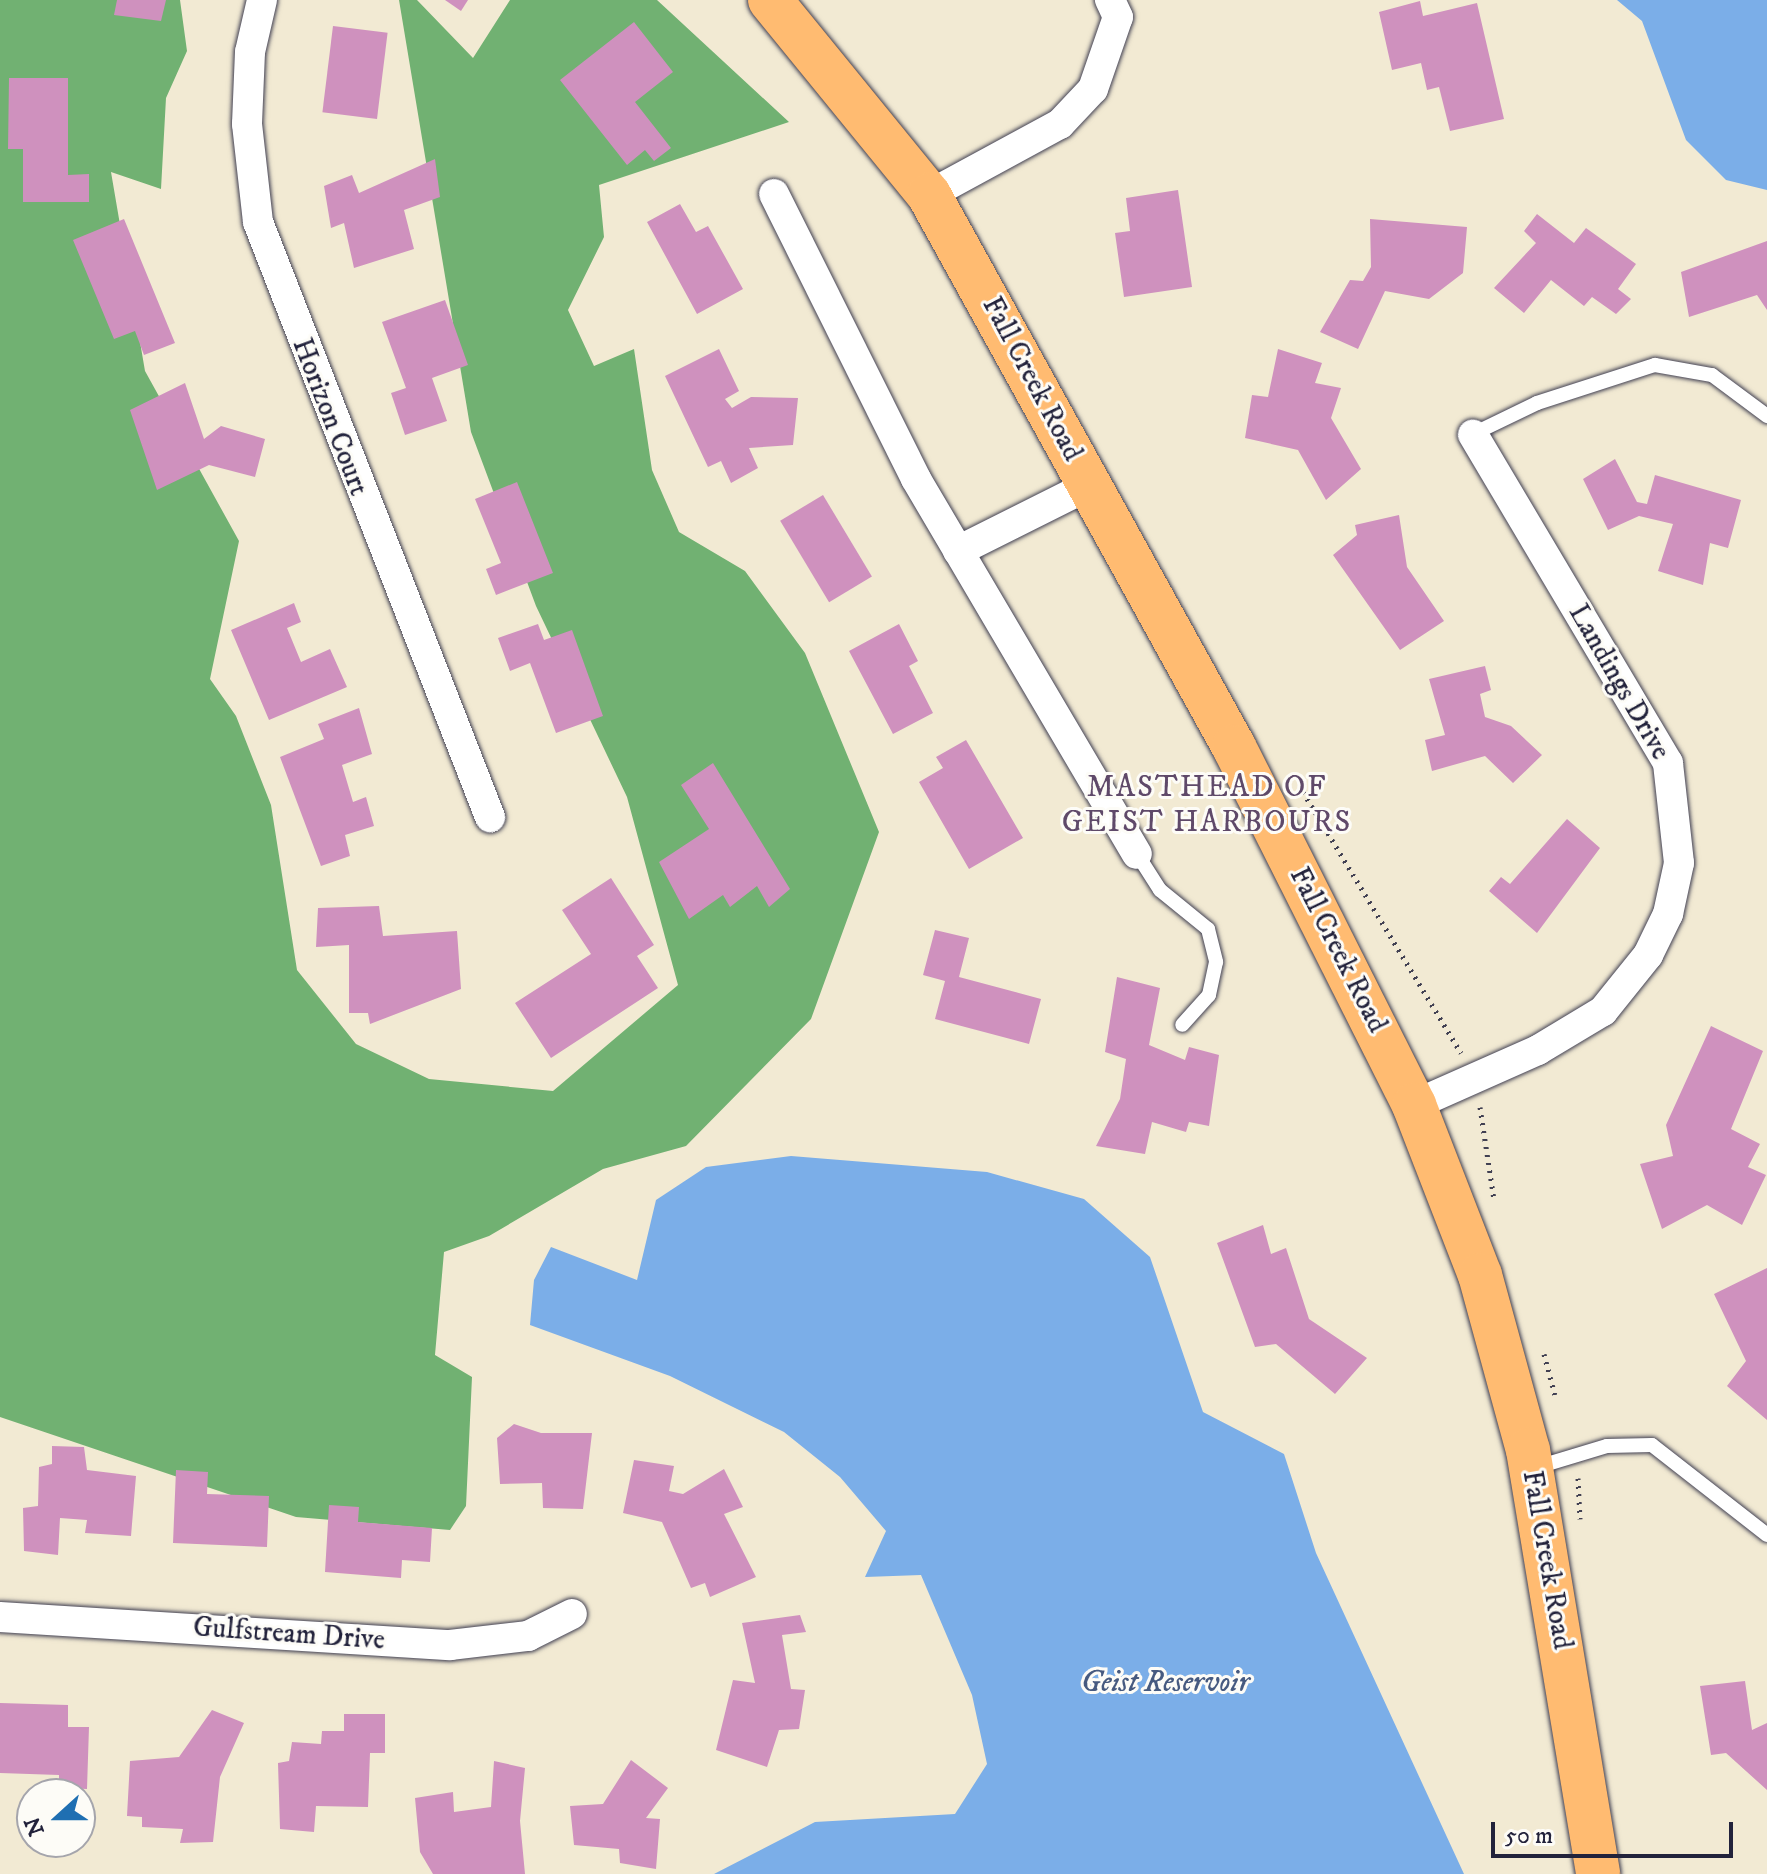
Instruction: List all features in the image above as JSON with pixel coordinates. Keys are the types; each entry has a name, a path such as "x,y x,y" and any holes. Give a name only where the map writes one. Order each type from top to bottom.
{"main road":[{"name":"Fall Creek Road","path":"770,0 929,195 1338,944 1414,1105 1480,1275 1532,1469 1597,1865"}],"street":[{"name":"Horizon Court","path":"262,0 247,124 258,222 490,817"},
{"path":"929,195 1060,124 1093,89 1118,17 1110,0"},
{"path":"774,194 958,551 1137,854"},
{"name":"Landings Drive","path":"1414,1105 1538,1050 1603,1011 1648,955 1668,914 1679,863 1668,763 1473,434"},
{"path":"958,551 1090,485"},
{"name":"Gulfstream Drive","path":"0,1617 450,1645 528,1636 572,1614"}],"lane":[{"path":"1473,434 1537,403 1655,365 1712,375 1767,416"},
{"path":"1137,854 1160,890 1208,929 1216,962 1209,995 1182,1025"},
{"path":"1532,1469 1607,1446 1652,1445 1767,1535"}],"green space":[{"path":"0,0 180,0 187,51 166,98 161,189 111,172 145,371 239,541 210,679 236,716 271,805 297,970 356,1044 429,1079 553,1091 678,985 627,797 536,606 471,432 399,0 417,0 473,58 510,0 657,0 789,122 599,185 604,237 568,310 594,366 634,349 652,470 679,532 745,571 805,653 879,832 811,1019 686,1146 603,1169 489,1236 444,1252 435,1355 472,1377 466,1506 450,1530 296,1517 0,1417"}],"water":[{"path":"1617,0 1767,0 1767,190 1726,180 1686,140 1642,21"},
{"name":"Geist Reservoir","path":"791,1156 987,1172 1084,1199 1150,1257 1203,1412 1284,1454 1316,1553 1464,1874 714,1874 815,1822 955,1814 987,1764 972,1695 921,1575 865,1577 886,1531 840,1477 784,1432 670,1376 530,1325 534,1280 551,1247 637,1280 656,1200 706,1167"}],"building":[{"path":"117,0 166,0 161,21 114,15"},
{"path":"445,0 468,0 461,11"},
{"path":"1420,1 1423,16 1477,3 1504,119 1450,131 1439,87 1427,90 1421,63 1392,70 1379,12"},
{"path":"634,22 673,72 635,102 671,148 654,161 645,150 627,165 560,80"},
{"path":"333,26 388,33 377,119 322,112"},
{"path":"9,78 68,78 68,175 89,174 89,202 23,202 23,149 8,149"},
{"path":"435,159 440,197 404,210 414,249 354,268 344,223 331,228 324,186 352,175 359,193"},
{"path":"1178,190 1192,287 1124,297 1115,233 1130,231 1126,198"},
{"path":"680,204 696,232 708,226 743,289 697,314 647,222"},
{"path":"1537,214 1574,243 1586,228 1636,264 1618,289 1631,299 1616,314 1592,297 1584,306 1551,280 1524,313 1494,288 1536,243 1524,231"},
{"path":"124,219 175,343 144,355 135,331 114,339 73,240"},
{"path":"1370,219 1467,227 1463,273 1429,299 1385,291 1358,349 1320,332 1350,280 1363,281 1371,267"},
{"path":"1767,241 1767,310 1757,295 1689,317 1681,272"},
{"path":"445,300 468,365 432,378 447,421 405,435 391,393 406,388 382,322"},
{"path":"719,349 739,391 725,399 732,408 751,397 798,398 793,445 749,448 758,468 731,483 721,461 708,467 665,376"},
{"path":"1278,349 1322,363 1315,383 1341,388 1331,418 1361,469 1326,500 1298,450 1245,438 1252,395 1268,397"},
{"path":"185,383 204,439 221,426 265,439 255,477 209,465 157,490 130,410"},
{"path":"1615,459 1637,502 1647,504 1655,475 1741,500 1728,548 1710,543 1703,585 1658,571 1673,524 1639,516 1608,530 1583,479"},
{"path":"517,482 553,573 496,595 486,569 501,563 475,499"},
{"path":"823,495 872,576 829,602 780,521"},
{"path":"1399,515 1407,567 1444,621 1400,650 1333,555 1357,535 1355,525"},
{"path":"294,603 301,622 287,628 301,662 330,649 347,687 269,720 231,630"},
{"path":"538,624 544,640 572,630 603,716 556,733 530,663 510,671 498,638"},
{"path":"899,624 918,661 909,666 933,713 893,734 849,651"},
{"path":"1485,666 1491,690 1480,694 1485,717 1511,726 1542,755 1513,783 1485,756 1432,771 1425,740 1445,735 1429,679"},
{"path":"359,708 372,754 342,765 353,802 366,797 374,826 345,835 350,856 321,866 280,757 324,739 318,724"},
{"path":"966,740 1023,838 969,869 919,782 943,768 936,757"},
{"path":"713,763 790,889 769,907 757,886 730,907 723,895 689,919 659,862 709,829 681,785"},
{"path":"1567,819 1600,848 1537,933 1489,891 1501,877 1510,884"},
{"path":"611,878 654,945 637,956 658,988 551,1058 515,1003 591,954 562,910"},
{"path":"379,906 383,936 457,931 461,989 370,1024 368,1013 349,1013 349,945 316,947 318,908"},
{"path":"935,930 969,938 959,977 1041,999 1029,1044 935,1019 945,981 923,975"},
{"path":"1117,977 1160,988 1149,1045 1185,1060 1189,1047 1219,1055 1209,1126 1189,1122 1186,1132 1152,1122 1145,1154 1096,1146 1120,1099 1126,1059 1105,1052"},
{"path":"1711,1026 1763,1051 1731,1129 1760,1144 1748,1167 1766,1175 1742,1225 1707,1205 1662,1229 1640,1164 1673,1156 1666,1125"},
{"path":"1263,1225 1271,1254 1286,1248 1309,1319 1367,1358 1335,1394 1276,1344 1255,1347 1217,1243"},
{"path":"1767,1268 1767,1420 1727,1386 1746,1361 1714,1294"},
{"path":"514,1424 541,1433 592,1433 583,1509 543,1508 542,1483 500,1484 497,1438"},
{"path":"52,1446 84,1447 87,1470 136,1476 131,1536 85,1533 87,1520 60,1518 58,1555 24,1551 23,1508 38,1506 39,1467 52,1464"},
{"path":"634,1460 674,1466 669,1491 683,1494 724,1469 743,1507 724,1514 756,1577 710,1597 705,1583 691,1588 662,1522 623,1513"},
{"path":"176,1470 208,1472 207,1494 269,1496 267,1547 173,1543"},
{"path":"329,1505 359,1507 358,1522 432,1528 430,1562 402,1560 401,1578 325,1572"},
{"path":"800,1615 806,1632 782,1635 791,1689 805,1690 799,1729 779,1730 767,1767 716,1750 733,1680 755,1683 742,1623"},
{"path":"1745,1681 1752,1730 1767,1723 1767,1790 1726,1753 1711,1755 1700,1686"},
{"path":"0,1703 68,1705 68,1727 89,1727 87,1778 0,1773"},
{"path":"212,1710 244,1723 220,1777 213,1842 180,1843 183,1829 142,1827 142,1817 127,1816 130,1761 179,1757"},
{"path":"344,1714 385,1714 385,1753 370,1753 368,1807 316,1806 314,1832 280,1829 278,1763 289,1761 292,1742 321,1744 322,1731 344,1731"},
{"path":"631,1760 668,1788 646,1818 660,1819 656,1869 620,1863 619,1849 574,1845 570,1806 603,1804"},
{"path":"494,1761 525,1768 520,1821 525,1874 433,1874 420,1852 415,1798 453,1792 454,1812 491,1807"}],"district":[{"name":"MASTHEAD OF GEIST HARBOURS","path":"1207,805"}]}
